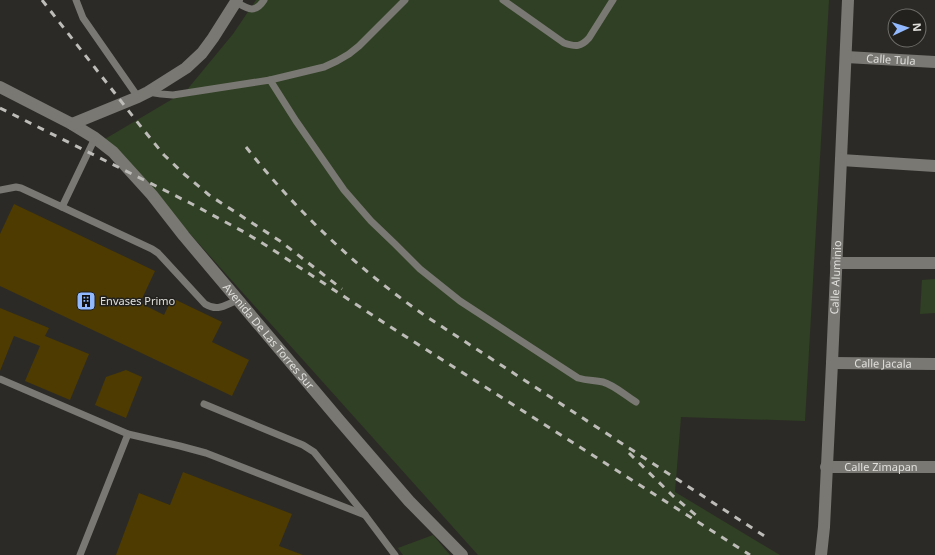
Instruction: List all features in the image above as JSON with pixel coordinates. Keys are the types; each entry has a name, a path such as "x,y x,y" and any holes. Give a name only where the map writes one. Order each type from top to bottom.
{"street":[{"name":"Calle Aluminio","path":"821,555 824,527 848,0"},
{"path":"72,124 143,95 186,68 202,53 236,1"},
{"name":"Calle Tula","path":"846,57 935,62"},
{"name":"Avenida De Las Torres Sur","path":"0,87 72,124 95,138 113,152 137,177 184,236 340,422 409,501 462,555"},
{"path":"841,160 935,166"},
{"path":"836,263 935,263"},
{"name":"Calle Jacala","path":"832,362 935,364"},
{"name":"Calle Zimapan","path":"826,467 935,467"}],"lane":[{"path":"76,0 83,18 143,95 173,95 270,80 324,67 349,54 359,46 405,0"},
{"path":"236,1 248,9 252,9 259,7 264,0"},
{"path":"503,0 564,43 572,46 579,46 585,43 589,38 613,0"},
{"path":"270,80 296,121 344,190 371,220 420,269 460,301 578,378 586,381 609,384 636,402"},
{"path":"62,207 95,138"},
{"path":"0,190 16,187 21,188 152,249 158,253 205,304 211,308 219,308 238,300"},
{"path":"0,379 128,434 206,453 365,515"},
{"path":"204,404 303,445 314,452 395,555"},
{"path":"80,555 128,434"}],"green space":[{"path":"256,0 829,0 805,421 681,417 675,492 780,555 478,555 105,139 186,91 233,34"},
{"path":"935,279 935,313 920,314 922,280"},
{"path":"433,535 450,555 403,555 398,548"}],"building":[{"name":"Envases Primo","path":"14,204 155,271 140,303 164,315 172,298 222,322 212,342 249,360 232,396 0,286 0,234"},
{"path":"0,308 49,328 45,336 89,354 70,400 25,381 40,346 14,336 0,371"},
{"path":"126,370 142,377 126,418 95,405 106,377"},
{"path":"183,472 292,514 279,546 303,555 116,555 139,493 170,505"}],"railway":[{"path":"42,0 164,155 209,195 280,241 342,289"},
{"path":"0,108 192,204 244,232 389,326 750,555"},
{"path":"246,147 286,194 329,238 399,297 424,315 766,537"},
{"path":"629,453 673,496 698,517"}],"place":[{"name":"Envases Primo","path":"86,301"}]}
